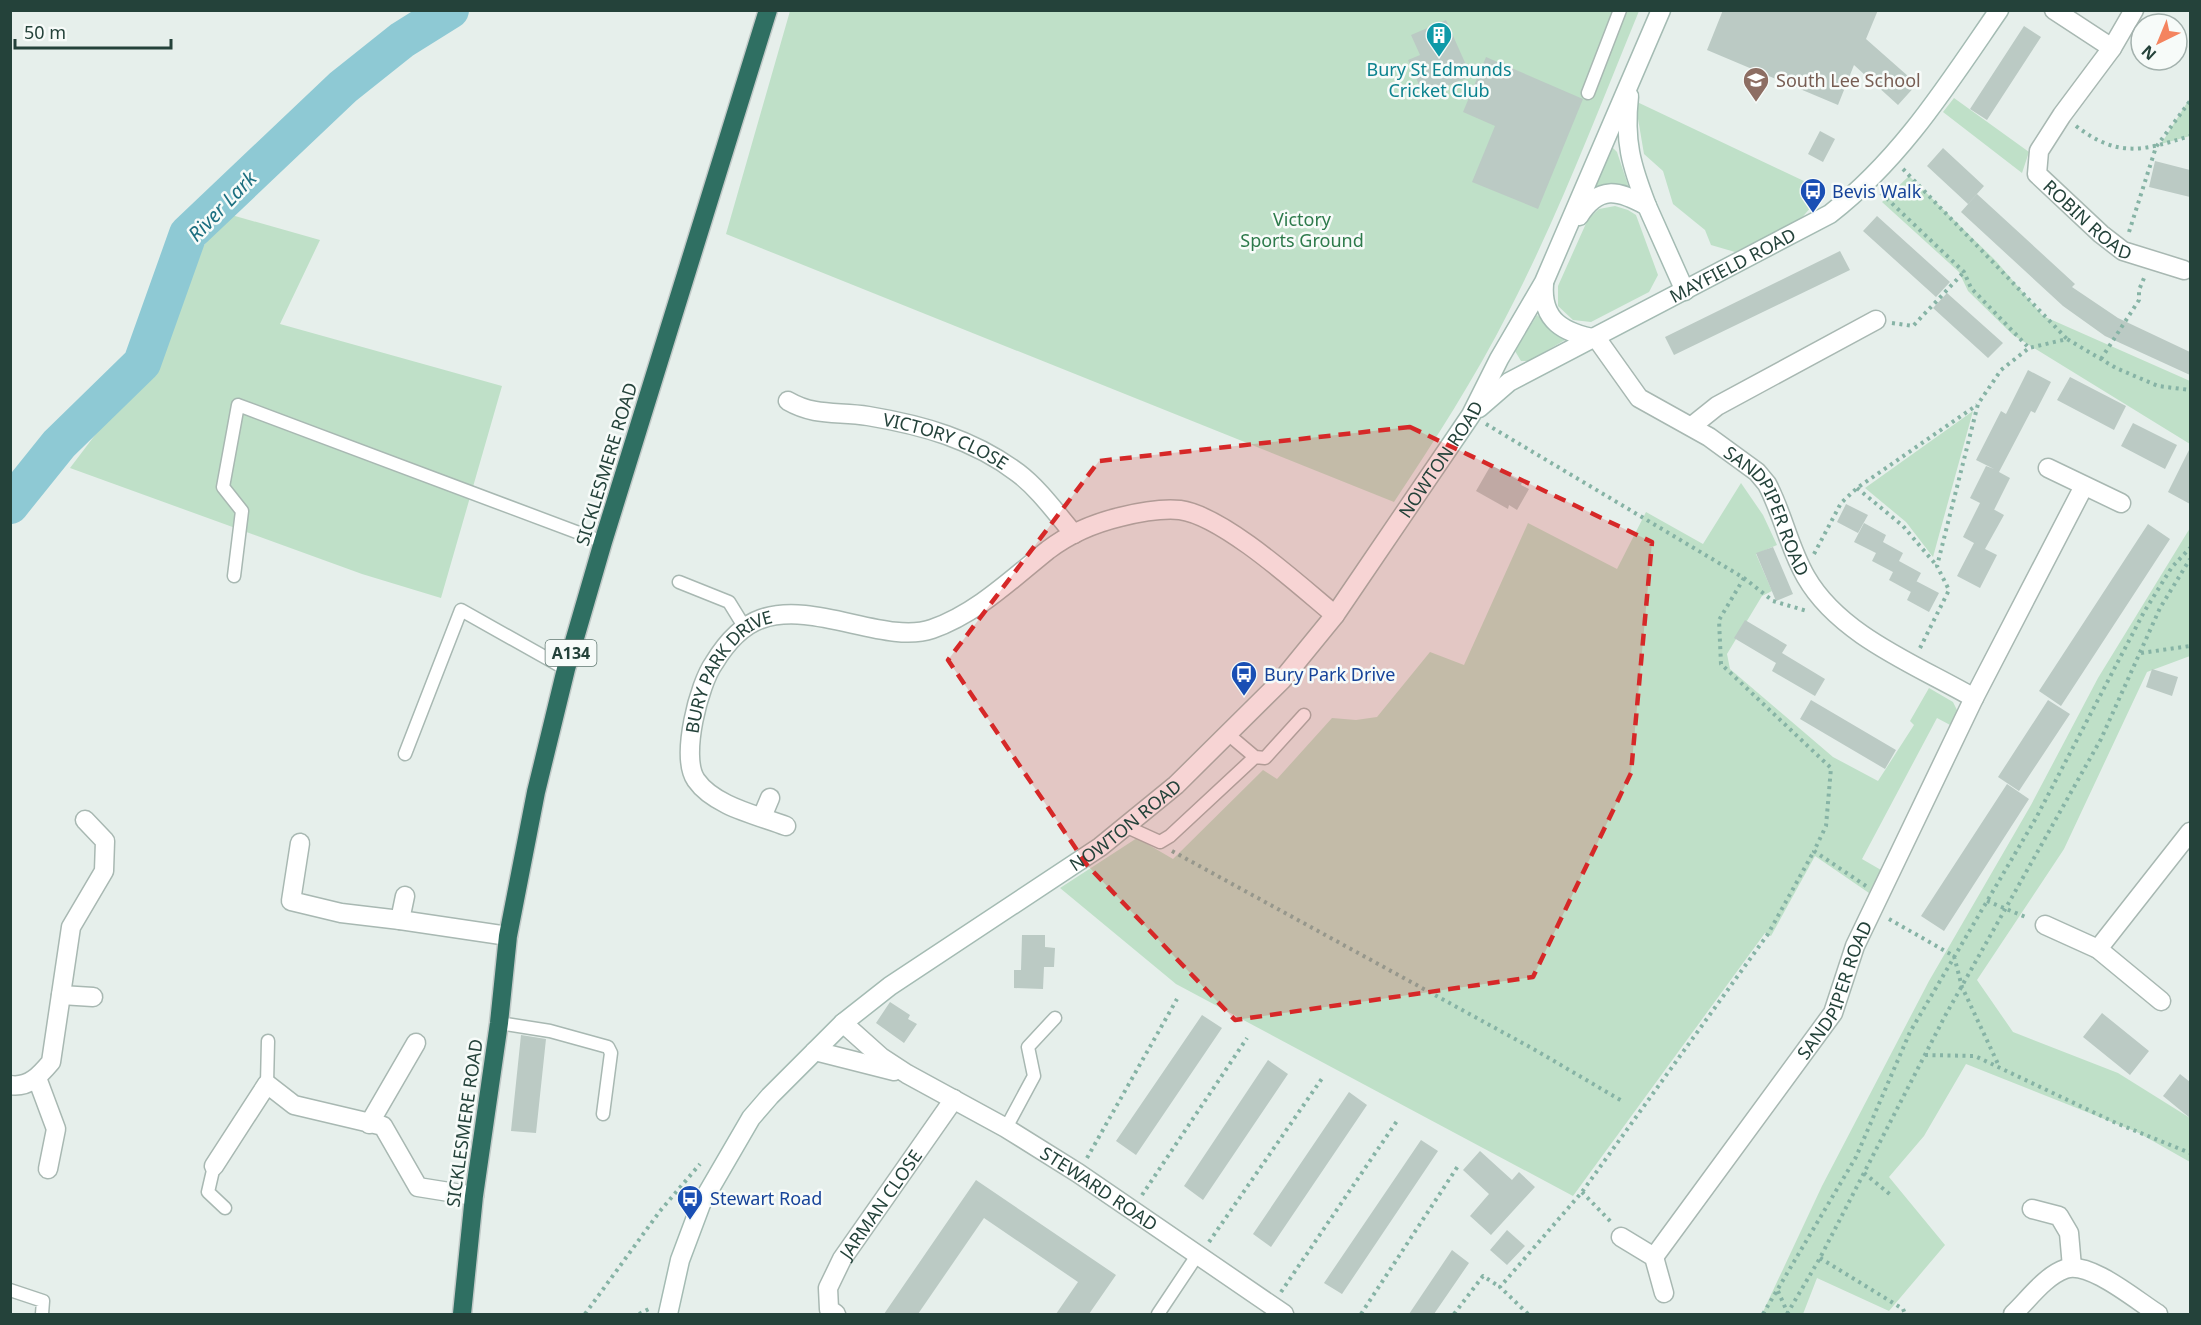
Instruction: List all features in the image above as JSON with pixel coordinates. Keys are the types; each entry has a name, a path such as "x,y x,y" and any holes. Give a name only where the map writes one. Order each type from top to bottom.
{"highway":[{"name":"SICKLESMERE ROAD","path":"462,1314 474,1196 499,1023 508,936 536,792 566,669 603,542 768,10"}],"street":[{"name":"NOWTON ROAD","path":"668,1314 680,1260 701,1204 751,1118 814,1051 843,1023 890,986 1127,827 1229,735 1282,680 1335,615 1471,415 1499,359 1544,282 1568,232 1661,10"},
{"name":"MAYFIELD ROAD","path":"1471,415 1509,382 1597,339 1830,214 1869,182 1892,158 1931,110 1999,10"},
{"path":"2054,10 2112,48"},
{"name":"ROBIN ROAD","path":"2134,10 2112,48 2062,115 2039,151 2037,174 2101,234 2123,251 2184,270"},
{"name":"NOWTON ROAD","path":"1630,85 1626,137 1630,164 1685,291"},
{"name":"NOWTON ROAD","path":"1568,232 1586,204 1606,192 1619,193 1647,206"},
{"path":"1544,282 1543,299 1554,320 1564,331 1597,339"},
{"path":"1692,426 1718,406 1876,320"},
{"name":"SANDPIPER ROAD","path":"1597,339 1639,398 1692,426 1757,472 1767,484 1804,574 1823,603 1845,623 1974,698"},
{"name":"VICTORY CLOSE","path":"788,401 805,411 865,416 931,428 984,451 1018,473 1074,534"},
{"path":"2048,468 2121,503"},
{"name":"SANDPIPER ROAD","path":"1654,1257 1833,1013 1855,946 1974,698 2084,486"},
{"name":"BURY PARK DRIVE","path":"786,826 715,797 694,777 691,766 691,736 698,701 708,674 731,640 759,619 796,614 907,632 930,630 968,612 1074,534 1108,520 1147,511 1182,510 1207,519 1236,537 1335,615"},
{"path":"762,817 770,798"},
{"path":"10,1085 17,1086 37,1078 51,1062 70,927 104,871 105,841 85,820"},
{"path":"2098,949 2190,832"},
{"path":"300,843 291,901 341,913 508,936"},
{"path":"400,920 405,896"},
{"path":"2045,925 2098,949 2161,1001"},
{"path":"61,995 93,997"},
{"name":"STEWARD ROAD","path":"843,1023 881,1057 907,1074 1006,1128 1078,1173 1278,1311"},
{"path":"369,1124 416,1043"},
{"name":"STEWARD ROAD","path":"814,1051 907,1074"},
{"path":"37,1078 56,1129 48,1169"},
{"path":"214,1166 267,1084 294,1105 383,1126 418,1187 474,1196"},
{"name":"JARMAN CLOSE","path":"836,1314 829,1309 828,1288 842,1259 954,1099"},
{"path":"2032,1209 2059,1216 2069,1233 2072,1267"},
{"path":"1621,1237 1654,1257 1664,1293"},
{"path":"2013,1314 2053,1276 2072,1267 2088,1270 2158,1314"}],"lane":[{"path":"1588,93 1620,10"},
{"path":"234,576 242,511 223,488 238,405 603,542"},
{"path":"679,582 729,602 745,628"},
{"path":"405,754 461,610 566,669"},
{"path":"1229,735 1255,757 1265,758 1304,715"},
{"path":"1127,827 1160,842 1170,836 1255,757"},
{"path":"1006,1128 1034,1076 1029,1047 1055,1018"},
{"path":"499,1023 550,1031 608,1047 611,1053 603,1114"},
{"path":"267,1084 268,1041"},
{"path":"214,1166 208,1192 225,1208"},
{"path":"1158,1314 1198,1254"},
{"path":"10,1290 43,1301 42,1314"}],"path":[{"path":"2123,251 2156,147 2190,101"},
{"path":"2062,115 2091,138 2132,151 2156,147 2190,136"},
{"path":"1892,158 2067,339 2101,359 2158,386 2190,390"},
{"path":"1869,182 1964,272 1971,288 2029,348"},
{"path":"2101,359 2139,300 2139,290 2152,261"},
{"path":"1876,320 1912,326 1964,272"},
{"path":"1937,566 1978,404 2001,370 2029,348 2067,339"},
{"path":"1804,574 1841,502 1857,488 1978,404"},
{"path":"1471,415 1744,578 1773,601 1816,614"},
{"path":"1857,488 1903,526 1937,566 1949,590 1913,663"},
{"path":"1763,1314 1856,1157 1910,1032 2036,819 2144,612 2172,567 2190,548"},
{"path":"1788,1314 1820,1258 1962,987 2101,739 2160,608 2190,561"},
{"path":"1500,1287 1582,1192 1768,934 1826,826 1831,768 1721,664 1719,620 1744,578"},
{"path":"2140,653 2190,646"},
{"path":"1160,842 1177,855 1537,1051 1622,1101"},
{"path":"1814,851 1876,903 1954,956 1962,987 1999,1066"},
{"path":"1987,901 2045,925"},
{"path":"1078,1173 1178,999"},
{"path":"1132,1209 1246,1038"},
{"path":"1925,1055 1975,1056 2116,1123 2190,1153"},
{"path":"1198,1254 1209,1242 1323,1077"},
{"path":"1278,1311 1397,1121"},
{"path":"585,1314 660,1211 702,1162"},
{"path":"1361,1314 1458,1166"},
{"path":"1864,1173 1892,1196"},
{"path":"1582,1192 1614,1226 1621,1237"},
{"path":"1820,1258 1903,1310 1905,1314"},
{"path":"1454,1314 1483,1276 1500,1287 1528,1314"},
{"path":"1778,1290 1788,1314"}],"highlighted area":[{"path":"1410,427 1652,542 1631,773 1533,977 1235,1020 1087,865 948,660 1099,461"}],"green space":[{"name":"Victory Sports Ground","path":"790,11 1639,11 1561,200 1509,311 1468,385 1394,502 726,234"},
{"path":"1954,98 2029,152 2022,173 1943,112"},
{"path":"2190,98 2190,136 2161,144"},
{"path":"1635,101 1825,191 1799,221 1735,252 1711,245 1705,230 1673,204 1663,171 1644,154"},
{"path":"1613,148 1617,152 1629,188 1594,186 1607,150"},
{"path":"1909,176 1996,261 2043,316 2190,381 2190,444 2013,335 1968,291 1959,272 1882,202"},
{"path":"1615,206 1636,215 1658,275 1649,292 1591,322 1573,320 1558,306 1558,286 1588,219 1599,209"},
{"path":"228,214 320,240 280,324 502,386 441,598 362,574 70,468 111,414 154,341 182,274"},
{"path":"1537,315 1565,340 1529,361 1521,361 1515,351"},
{"path":"1973,411 1933,557 1906,522 1865,488"},
{"path":"1741,483 1763,515 1777,545 1756,554 1772,591 1762,596 1727,654 1730,669 1833,757 1878,781 1914,725 1910,721 1929,688 1953,702 1958,712 1952,726 1937,718 1862,859 1881,870 1869,893 1815,856 1771,936 1765,933 1573,1196 1176,984 1060,888 1137,838 1173,859 1263,770 1277,779 1332,718 1356,720 1377,717 1430,652 1464,665 1528,523 1617,569 1646,512 1703,544"},
{"path":"2190,528 2190,656 2147,672 2064,849 1977,980 2013,1032 2118,1073 2190,1118 2190,1162 2137,1132 1966,1064 1924,1136 1889,1177 1945,1245 1889,1311 1817,1278 1803,1314 1762,1314 1822,1186 1929,981 2031,805 2098,678"}],"building":[{"path":"1723,10 1878,10 1866,39 1917,84 1898,105 1854,65 1838,105 1707,50"},
{"name":"Bury St Edmunds Cricket Club","path":"1446,20 1471,76 1424,96 1408,60 1420,55 1411,35"},
{"path":"2024,26 2041,37 1987,120 1970,109"},
{"path":"1486,57 1583,99 1538,209 1472,182 1495,126 1463,112"},
{"path":"1820,131 1835,139 1823,162 1808,154"},
{"path":"1943,148 1984,186 1968,204 1927,166"},
{"path":"2155,161 2190,170 2190,197 2149,187"},
{"path":"1977,194 2075,284 2072,287 2118,318 2190,352 2190,375 2105,336 2063,306 1961,212"},
{"path":"1877,216 1950,282 1936,297 1863,231"},
{"path":"1840,251 1850,270 1674,355 1665,337"},
{"path":"1947,293 2003,343 1988,358 1933,308"},
{"path":"2028,370 2051,382 2035,413 2031,411 1999,472 2010,478 1994,510 2004,515 1985,549 1997,555 1980,588 1957,576 1974,543 1963,537 1980,503 1970,498 1986,466 1994,469 1976,460 2001,411 2006,414"},
{"path":"2070,377 2126,406 2114,430 2057,400"},
{"path":"2133,423 2177,445 2165,469 2121,446"},
{"path":"2190,448 2190,504 2168,492"},
{"path":"1491,465 1522,482 1521,485 1529,489 1517,510 1509,505 1508,509 1476,491"},
{"path":"1846,504 1868,515 1858,533 1837,522"},
{"path":"1864,523 1886,535 1883,542 1903,553 1899,561 1921,573 1911,592 1889,580 1893,572 1872,561 1876,553 1854,542"},
{"path":"2148,524 2170,539 2061,706 2039,691"},
{"path":"1773,547 1793,594 1776,601 1756,553"},
{"path":"1916,581 1939,593 1929,612 1907,600"},
{"path":"1745,620 1787,645 1782,653 1825,679 1815,696 1772,671 1776,663 1734,638"},
{"path":"2152,669 2178,677 2172,696 2146,687"},
{"path":"1811,700 1896,750 1885,769 1800,719"},
{"path":"2048,700 2070,714 2019,791 1998,777"},
{"path":"2007,784 2029,799 1944,931 1921,916"},
{"path":"1022,935 1045,935 1045,947 1055,948 1054,967 1044,967 1043,989 1014,988 1014,970 1021,970"},
{"path":"890,1002 910,1015 908,1019 917,1024 904,1043 876,1023"},
{"path":"2102,1013 2149,1051 2130,1075 2083,1037"},
{"path":"1202,1015 1222,1028 1136,1155 1116,1141"},
{"path":"521,1035 546,1039 536,1133 511,1131"},
{"path":"1268,1060 1288,1074 1203,1200 1184,1186"},
{"path":"2180,1074 2190,1082 2190,1118 2163,1096"},
{"path":"1349,1092 1367,1105 1271,1247 1253,1234"},
{"path":"1421,1140 1438,1151 1342,1294 1324,1283"},
{"path":"1480,1151 1512,1180 1519,1172 1535,1187 1491,1235 1470,1216 1489,1194 1463,1170"},
{"path":"976,1180 1116,1275 1089,1314 1056,1314 1078,1282 984,1218 918,1314 884,1314"},
{"path":"1507,1230 1525,1246 1507,1265 1490,1250"},
{"path":"1452,1250 1469,1263 1434,1314 1409,1314"}],"waterway":[{"name":"River Lark","path":"10,505 59,444 142,363 188,234 343,87 402,40 450,10"}],"place":[{"name":"Bury St Edmunds Cricket Club","path":"1439,58"},
{"name":"South Lee School","path":"1756,103"},
{"name":"Bevis Walk","path":"1813,214"},
{"name":"Bury Park Drive","path":"1244,697"},
{"name":"Stewart Road","path":"690,1221"}]}
